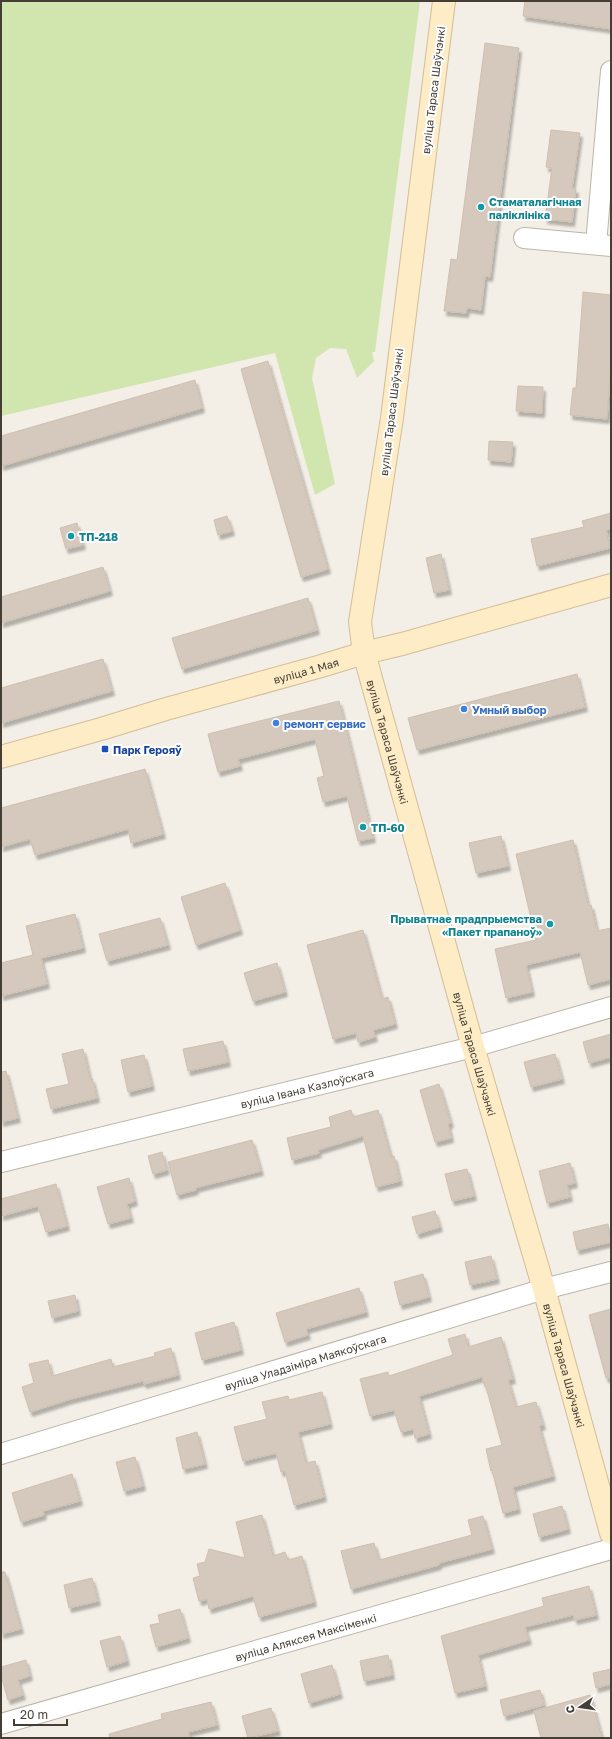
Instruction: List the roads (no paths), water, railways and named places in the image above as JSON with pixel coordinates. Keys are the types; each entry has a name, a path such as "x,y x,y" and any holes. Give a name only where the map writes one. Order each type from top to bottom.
{"street":[{"name":"вуліца Тараса Шаўчэнкі","path":"444,1 392,418 360,622 364,653 473,1046 544,1290 611,1533"},
{"path":"524,238 604,245 611,71"},
{"name":"вуліца 1 Мая","path":"1,757 364,653 402,644 611,585"},
{"name":"вуліца Івана Казлоўскага","path":"1,1162 473,1046 611,1007"},
{"name":"вуліца Уладзіміра Маякоўскага","path":"1,1454 544,1290 611,1272"},
{"name":"вуліца Аляксея Максіменкі","path":"1,1724 611,1550"}],"place":[{"name":"Стаматалагічная паліклініка","path":"481,207"},
{"name":"ТП-218","path":"71,536"},
{"name":"Умный выбор","path":"464,709"},
{"name":"ремонт сервис","path":"276,723"},
{"name":"Парк Герояў","path":"105,749"},
{"name":"ТП-60","path":"363,827"},
{"name":"Прыватнае прадпрыемства «Пакет прапаноў»","path":"550,924"}]}
